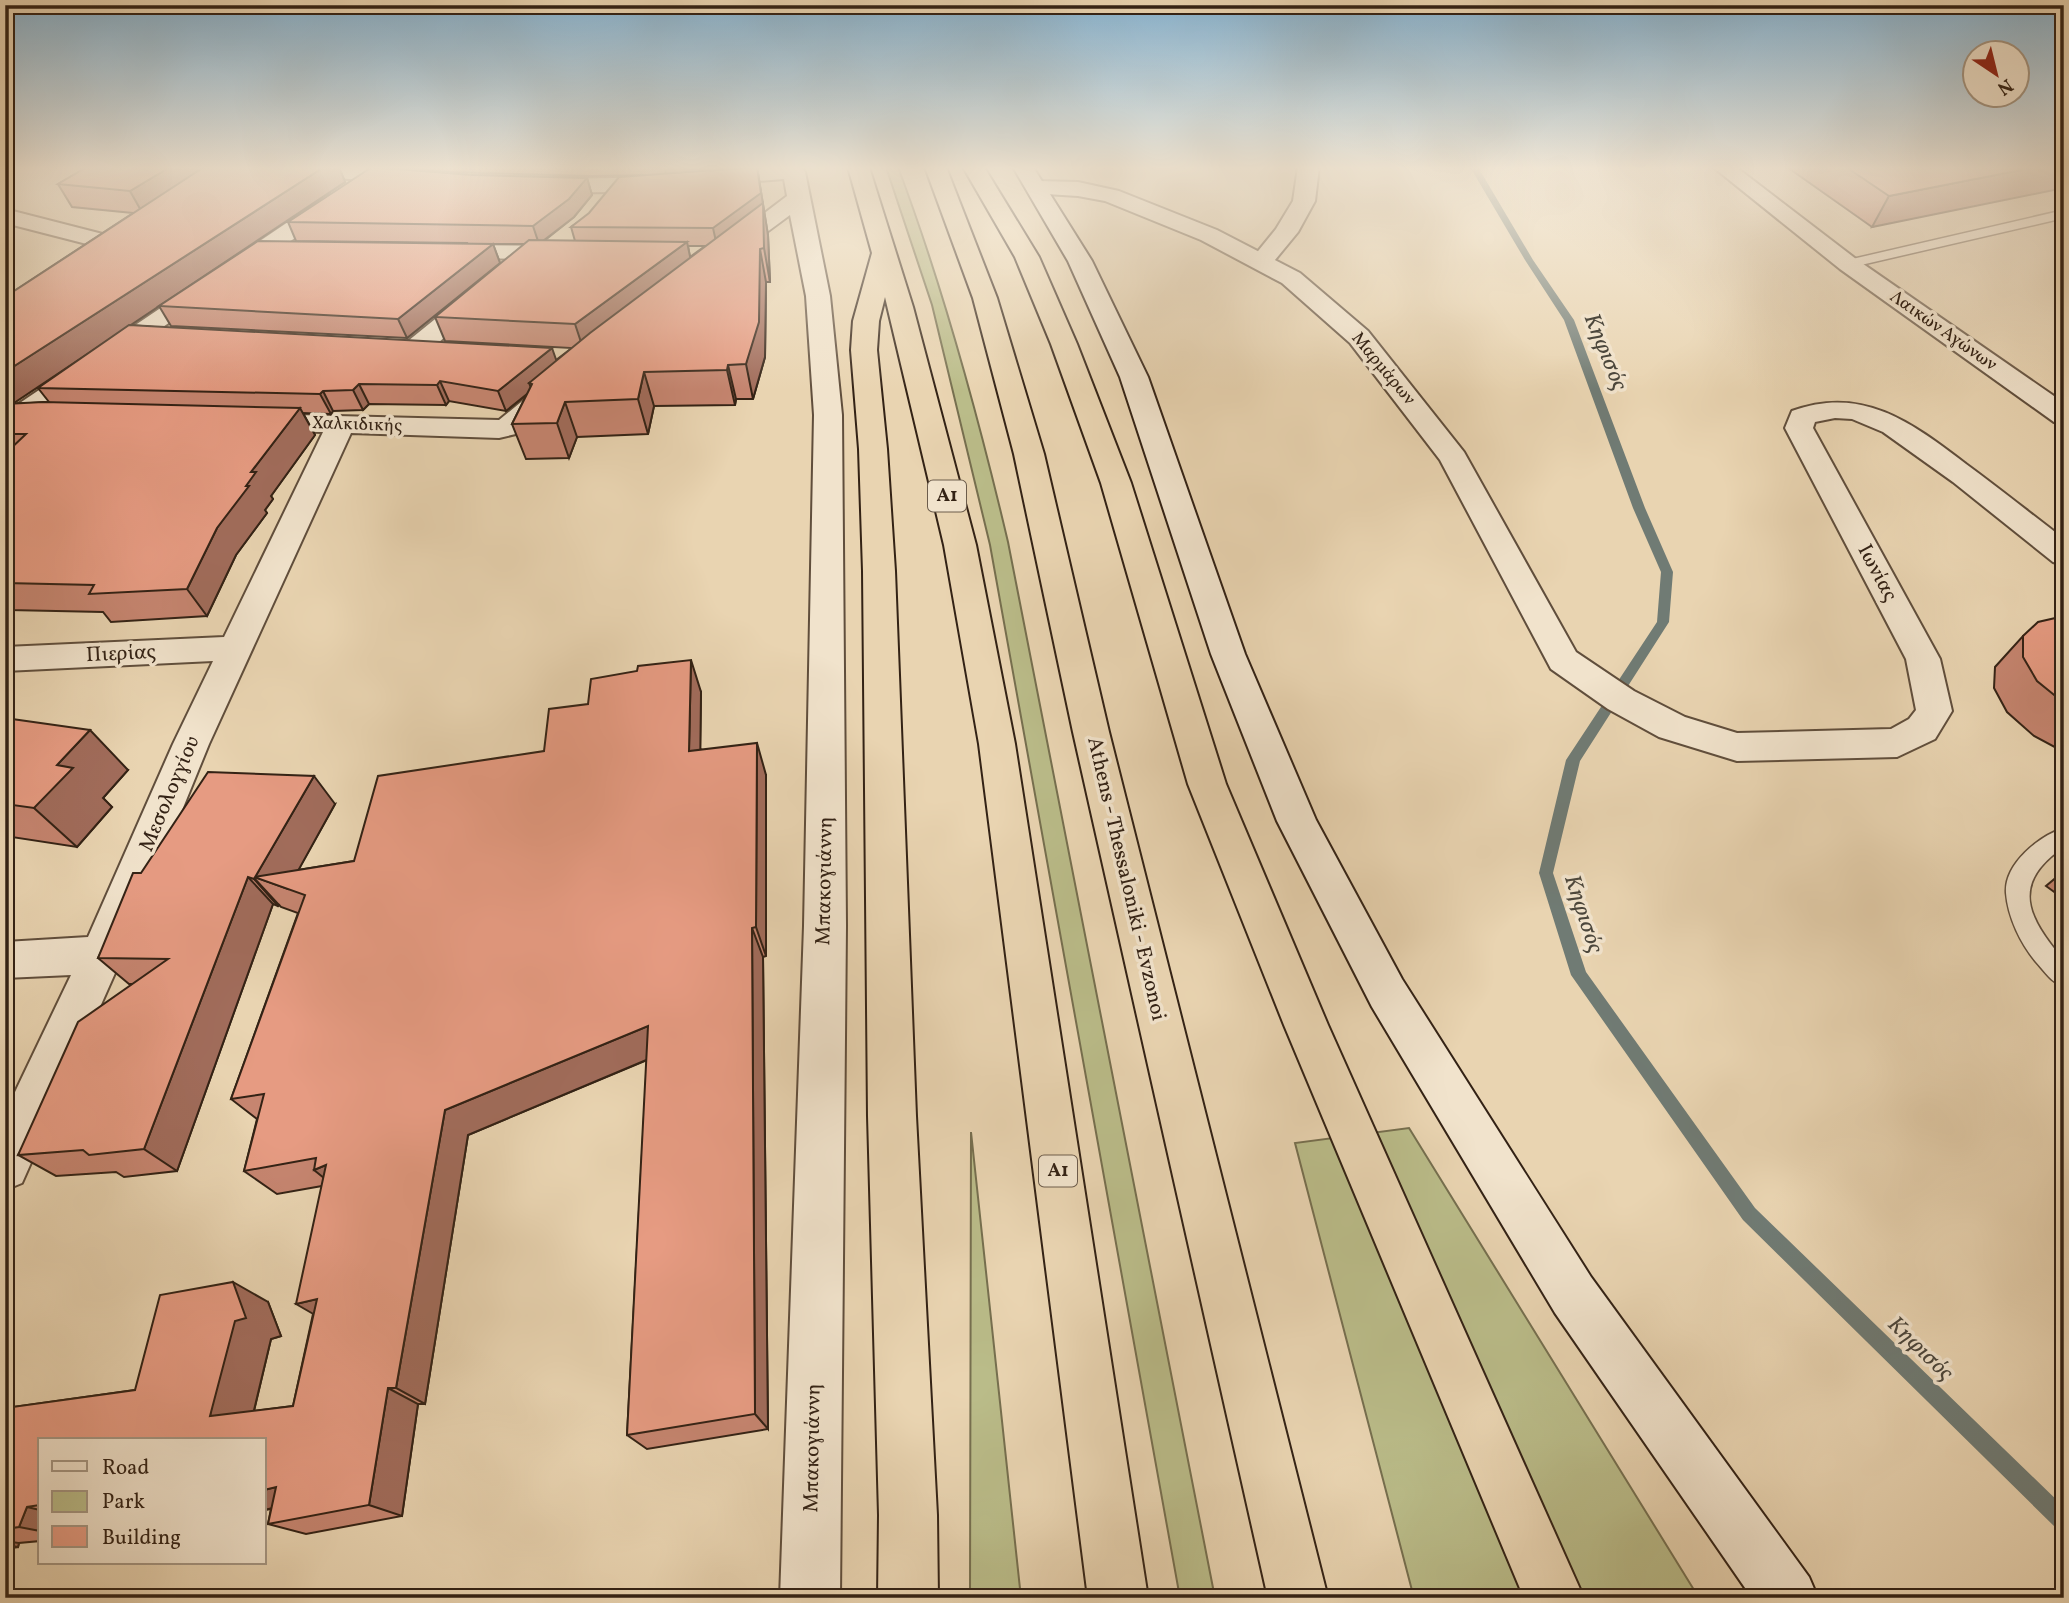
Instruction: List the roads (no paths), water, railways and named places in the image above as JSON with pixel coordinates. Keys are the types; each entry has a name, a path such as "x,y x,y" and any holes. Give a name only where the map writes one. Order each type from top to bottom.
{"highway":[{"name":"Α1","path":"881,242 960,545 997,744 1118,1598"},
{"name":"Athens - Thessaloniki - Evzonoi","path":"963,242 985,298 1029,454 1094,745 1298,1598"},
{"path":"1018,242 1064,344 1116,483 1207,784 1317,1051 1554,1598"},
{"path":"884,251 866,321 864,350 873,449 879,571 892,1102 908,1515 908,1598"},
{"path":"1275,1501 1317,1598"}],"street":[{"path":"106,242 118,245"},
{"path":"95,259 122,242"},
{"path":"7,423 273,242"},
{"path":"713,258 730,242"},
{"name":"Μπακογιάννη","path":"807,242 818,296 828,415 825,939 810,1598"},
{"path":"1068,242 1134,377 1228,654 1297,821 1387,993 1573,1295 1788,1598"},
{"name":"Μαρμάρων","path":"1223,242 1290,278 1359,337 1454,458 1563,660 1622,700"},
{"path":"1262,261 1278,242"},
{"name":"Λαικών Αγώνων","path":"1819,242 2064,416"},
{"path":"423,252 538,253 579,244"},
{"path":"260,250 301,250"},
{"path":"417,347 538,253"},
{"path":"136,334 176,335"},
{"path":"390,346 457,350"},
{"name":"Χαλκιδικής","path":"230,422 499,429 510,427 569,377"},
{"name":"Ιωνίας","path":"1622,700 1672,727 1737,747 1897,743 1922,729 1934,711 1923,659 1799,428 1802,417 1816,411 1843,410 1869,415 1895,426 1948,463 2064,555"},
{"path":"7,423 63,418"},
{"name":"Μεσολογγίου","path":"5,1166 102,955 191,744 341,424"},
{"name":"Πιερίας","path":"5,659 237,648"},
{"path":"5,960 102,955"}],"lane":[{"path":"1848,264 1944,242"},
{"path":"2064,836 2040,852 2024,871 2017,892 2031,939 2064,977"}],"waterway":[{"name":"Κηφισός","path":"1518,242 1569,320 1639,508 1667,572 1663,622 1573,760 1546,873 1579,975 1749,1214 2064,1522"}]}
